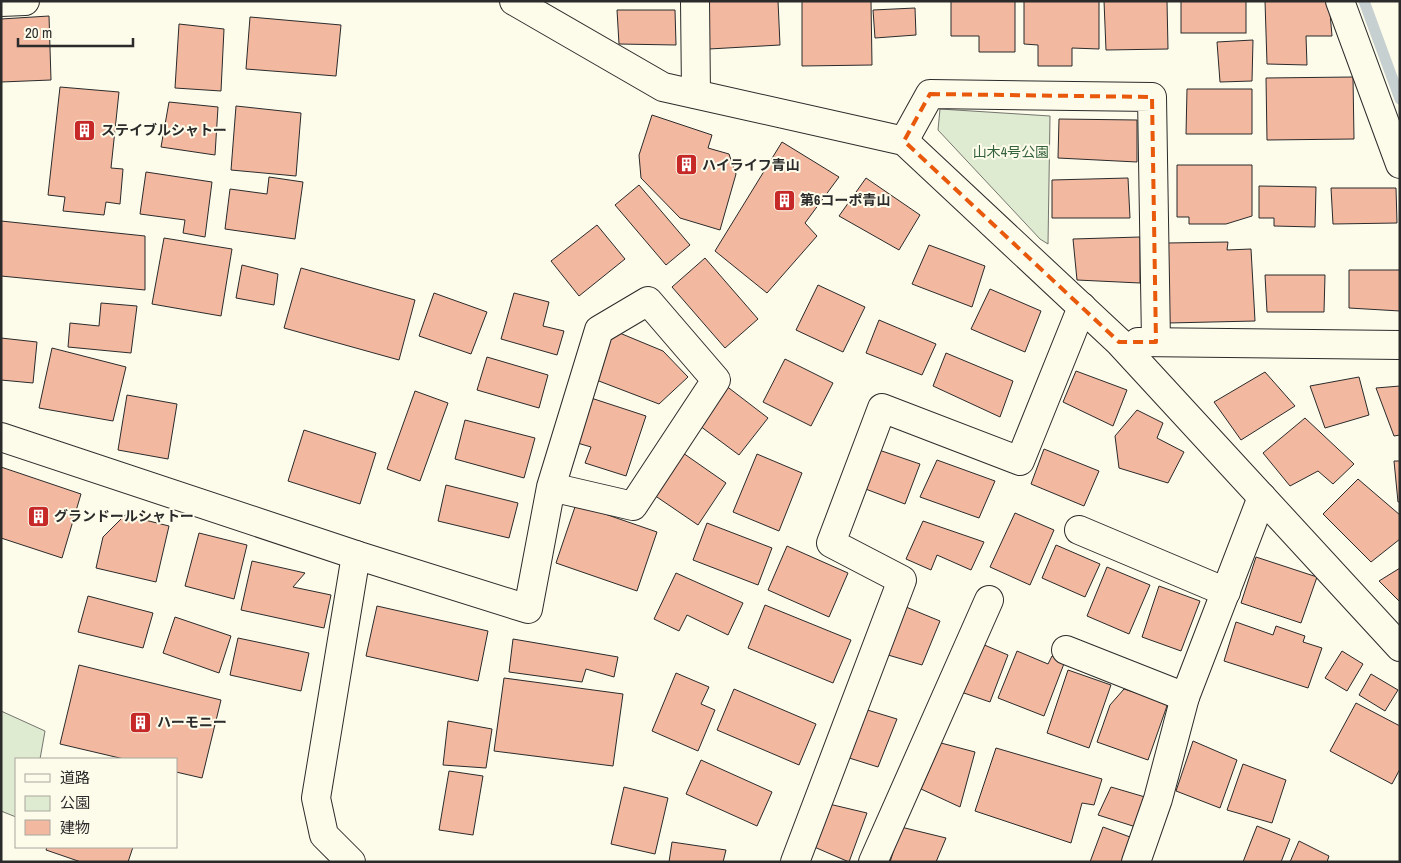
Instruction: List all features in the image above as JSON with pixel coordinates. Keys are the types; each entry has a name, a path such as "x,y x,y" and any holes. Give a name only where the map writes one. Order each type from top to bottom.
{"street":[{"path":"1,2 25,1"},
{"path":"514,1 663,87 904,141 1119,342 1400,647"},
{"path":"695,1 696,94"},
{"path":"1340,1 1400,164"},
{"path":"904,141 930,94 1152,97 1156,342"},
{"path":"1,437 356,555 528,609 551,487 600,330 648,301 716,380 633,506 551,487"},
{"path":"795,862 902,580 831,543 882,408 1020,461 1082,307"},
{"path":"1119,342 1400,345"},
{"path":"1136,862 1158,799 1185,697 1262,497"},
{"path":"1080,530 1226,592"},
{"path":"351,862 324,835 316,798 356,555"},
{"path":"873,862 989,600"},
{"path":"1066,650 1185,697"}],"highlighted area":[{"path":"930,94 1152,97 1156,342 1119,342 904,141"}],"green space":[{"name":"山木4号公園","path":"940,109 1050,116 1048,244 1040,239 938,130"},
{"path":"1,711 45,731 40,758 15,758 15,817 1,811"}],"building":[{"path":"706,1 778,1 780,45 709,49"},
{"path":"802,1 871,1 872,65 802,66"},
{"path":"951,1 1015,1 1015,52 979,52 979,36 951,36"},
{"path":"1024,1 1099,1 1099,49 1072,48 1072,66 1038,66 1038,45 1024,44"},
{"path":"1104,1 1167,1 1168,49 1106,50"},
{"path":"1181,1 1246,1 1246,33 1181,33"},
{"path":"1265,1 1329,1 1332,36 1306,36 1307,65 1267,64"},
{"path":"915,8 916,35 875,38 873,10"},
{"path":"617,10 675,10 676,45 619,44"},
{"path":"49,16 51,80 1,82 1,19"},
{"path":"250,17 341,25 336,76 246,69"},
{"path":"179,24 224,29 221,91 175,88"},
{"path":"1253,40 1252,81 1220,82 1217,42"},
{"path":"1353,77 1354,139 1267,140 1266,78"},
{"name":"ステイブルシャトー","path":"60,87 119,92 111,168 123,169 120,204 106,202 104,215 63,211 65,197 48,195"},
{"path":"1187,89 1252,89 1252,134 1186,134"},
{"path":"169,102 218,107 215,155 161,147"},
{"path":"236,106 301,113 296,176 231,170"},
{"name":"ハイライフ青山","path":"652,115 712,135 708,148 729,154 736,174 720,230 680,218 641,178 639,155"},
{"path":"1059,119 1137,120 1137,162 1058,158"},
{"name":"第6コーポ青山","path":"782,142 839,177 805,223 817,236 767,293 715,251"},
{"path":"1177,165 1252,165 1252,216 1226,224 1189,224 1189,217 1177,217"},
{"path":"146,172 212,182 205,237 183,233 185,220 140,214"},
{"path":"269,177 303,182 295,239 225,229 230,189 267,194"},
{"path":"866,178 920,215 899,250 839,216"},
{"path":"1128,178 1130,218 1052,218 1052,180"},
{"path":"639,185 690,245 666,265 615,205"},
{"path":"1259,186 1316,187 1315,227 1274,226 1274,218 1259,218"},
{"path":"1331,188 1396,188 1397,223 1333,224"},
{"path":"1,221 145,236 145,290 1,276"},
{"path":"597,225 625,259 579,296 551,261"},
{"path":"1140,237 1140,283 1077,280 1073,239"},
{"path":"164,238 232,249 221,316 152,304"},
{"path":"1228,242 1227,250 1251,249 1255,321 1168,323 1167,243"},
{"path":"929,245 985,266 972,307 912,284"},
{"path":"705,258 758,319 725,348 672,287"},
{"path":"242,265 278,274 274,305 236,298"},
{"path":"301,268 415,300 399,360 284,328"},
{"path":"1349,270 1400,270 1400,311 1349,308"},
{"path":"1265,275 1325,275 1324,312 1267,312"},
{"path":"818,285 865,307 843,352 796,330"},
{"path":"990,289 1041,311 1025,352 971,329"},
{"path":"434,293 487,312 471,354 419,336"},
{"path":"514,293 549,302 543,326 564,331 557,355 501,339"},
{"path":"101,303 137,306 131,353 68,347 70,323 99,326"},
{"path":"879,320 936,344 922,375 866,353"},
{"path":"610,329 663,351 688,377 659,404 591,378"},
{"path":"1,338 37,342 33,383 1,380"},
{"path":"52,348 126,367 113,421 39,408"},
{"path":"946,353 1013,381 1000,417 933,386"},
{"path":"487,357 548,375 539,408 477,390"},
{"path":"785,359 833,383 811,426 763,402"},
{"path":"1076,371 1127,390 1113,426 1063,402"},
{"path":"1265,372 1295,406 1241,440 1214,402"},
{"path":"1359,377 1369,415 1325,428 1310,386"},
{"path":"725,385 768,418 739,455 696,423"},
{"path":"1400,386 1400,435 1394,436 1376,388"},
{"path":"415,391 448,403 420,481 387,469"},
{"path":"127,395 177,404 168,459 118,450"},
{"path":"588,397 646,416 626,476 585,463 591,447 574,442"},
{"path":"1137,410 1163,423 1157,438 1184,452 1168,483 1119,468 1115,436"},
{"path":"1305,418 1354,464 1333,484 1318,471 1290,486 1263,453"},
{"path":"465,420 535,438 524,478 455,459"},
{"path":"304,430 376,453 360,504 288,481"},
{"path":"876,449 920,464 905,504 863,488"},
{"path":"1044,449 1099,471 1084,506 1031,484"},
{"path":"683,453 726,483 698,525 654,495"},
{"path":"757,454 802,473 779,531 733,512"},
{"path":"937,460 995,481 979,518 920,497"},
{"path":"1394,461 1400,461 1400,502 1398,502"},
{"name":"グランドールシャトー","path":"1,467 81,494 62,558 1,538"},
{"path":"1358,479 1400,515 1400,539 1371,562 1323,514"},
{"path":"446,485 518,503 509,538 438,521"},
{"path":"576,504 657,532 637,591 556,563"},
{"path":"1015,513 1054,530 1030,585 990,567"},
{"path":"125,515 169,526 156,582 96,568 103,537"},
{"path":"923,521 984,542 971,570 937,555 931,570 906,559"},
{"path":"707,523 772,548 758,585 693,560"},
{"path":"199,533 247,545 234,599 185,586"},
{"path":"1056,545 1100,564 1085,597 1042,578"},
{"path":"787,546 848,573 829,617 768,590"},
{"path":"1256,557 1317,577 1301,623 1241,603"},
{"path":"252,561 305,573 293,587 331,595 324,628 241,610"},
{"path":"1107,567 1150,585 1129,634 1087,616"},
{"path":"1400,568 1400,602 1379,581"},
{"path":"676,573 743,603 728,635 687,615 679,631 654,619"},
{"path":"1159,586 1200,601 1181,651 1142,637"},
{"path":"88,596 153,613 143,648 78,632"},
{"path":"765,605 851,640 833,683 748,648"},
{"path":"377,606 488,631 478,681 366,656"},
{"path":"906,607 940,621 922,665 888,655"},
{"path":"175,617 231,636 219,673 163,653"},
{"path":"1236,622 1273,635 1276,626 1305,636 1303,642 1322,648 1308,688 1224,661"},
{"path":"238,638 309,653 301,691 230,675"},
{"path":"513,639 618,657 614,677 586,669 582,682 509,672"},
{"path":"982,644 1008,655 990,702 961,692"},
{"path":"1017,651 1048,664 1052,656 1065,661 1044,716 998,698"},
{"path":"1342,651 1363,664 1347,691 1325,678"},
{"name":"ハーモニー","path":"79,665 221,700 202,778 178,772 178,758 120,758 60,744"},
{"path":"1068,670 1111,685 1089,748 1047,733"},
{"path":"676,673 709,687 701,704 715,710 698,751 652,731"},
{"path":"1371,674 1398,690 1385,711 1359,695"},
{"path":"504,678 623,694 613,766 494,751"},
{"path":"734,689 816,724 799,765 717,730"},
{"path":"1124,689 1168,703 1148,760 1097,742 1110,705"},
{"path":"1356,703 1400,726 1400,769 1392,784 1330,751"},
{"path":"864,709 897,719 878,767 846,757"},
{"path":"448,721 492,729 486,768 443,765"},
{"path":"1193,741 1237,760 1220,808 1176,791"},
{"path":"941,743 975,752 960,807 921,789"},
{"path":"996,748 1102,779 1094,805 1082,803 1071,843 975,811"},
{"path":"701,760 772,792 757,826 686,794"},
{"path":"1243,764 1286,780 1272,823 1227,810"},
{"path":"449,771 483,776 473,835 439,830"},
{"path":"624,787 668,798 655,854 611,844"},
{"path":"1111,787 1145,797 1136,827 1098,815"},
{"path":"829,804 867,813 849,862 812,846"},
{"path":"1257,826 1290,839 1281,862 1243,862"},
{"path":"901,827 946,838 936,862 890,862"},
{"path":"1103,827 1130,837 1123,862 1090,862"},
{"path":"1299,841 1329,856 1327,862 1290,862"},
{"path":"672,842 726,850 723,862 669,862"},
{"path":"47,848 133,848 128,862 81,862 46,850"}],"waterway":[{"path":"1364,1 1400,99"}],"place":[{"name":"ステイブルシャトー","path":"85,130"},
{"name":"ハイライフ青山","path":"686,165"},
{"name":"第6コーポ青山","path":"784,200"},
{"name":"グランドールシャトー","path":"38,516"},
{"name":"ハーモニー","path":"141,722"}]}
